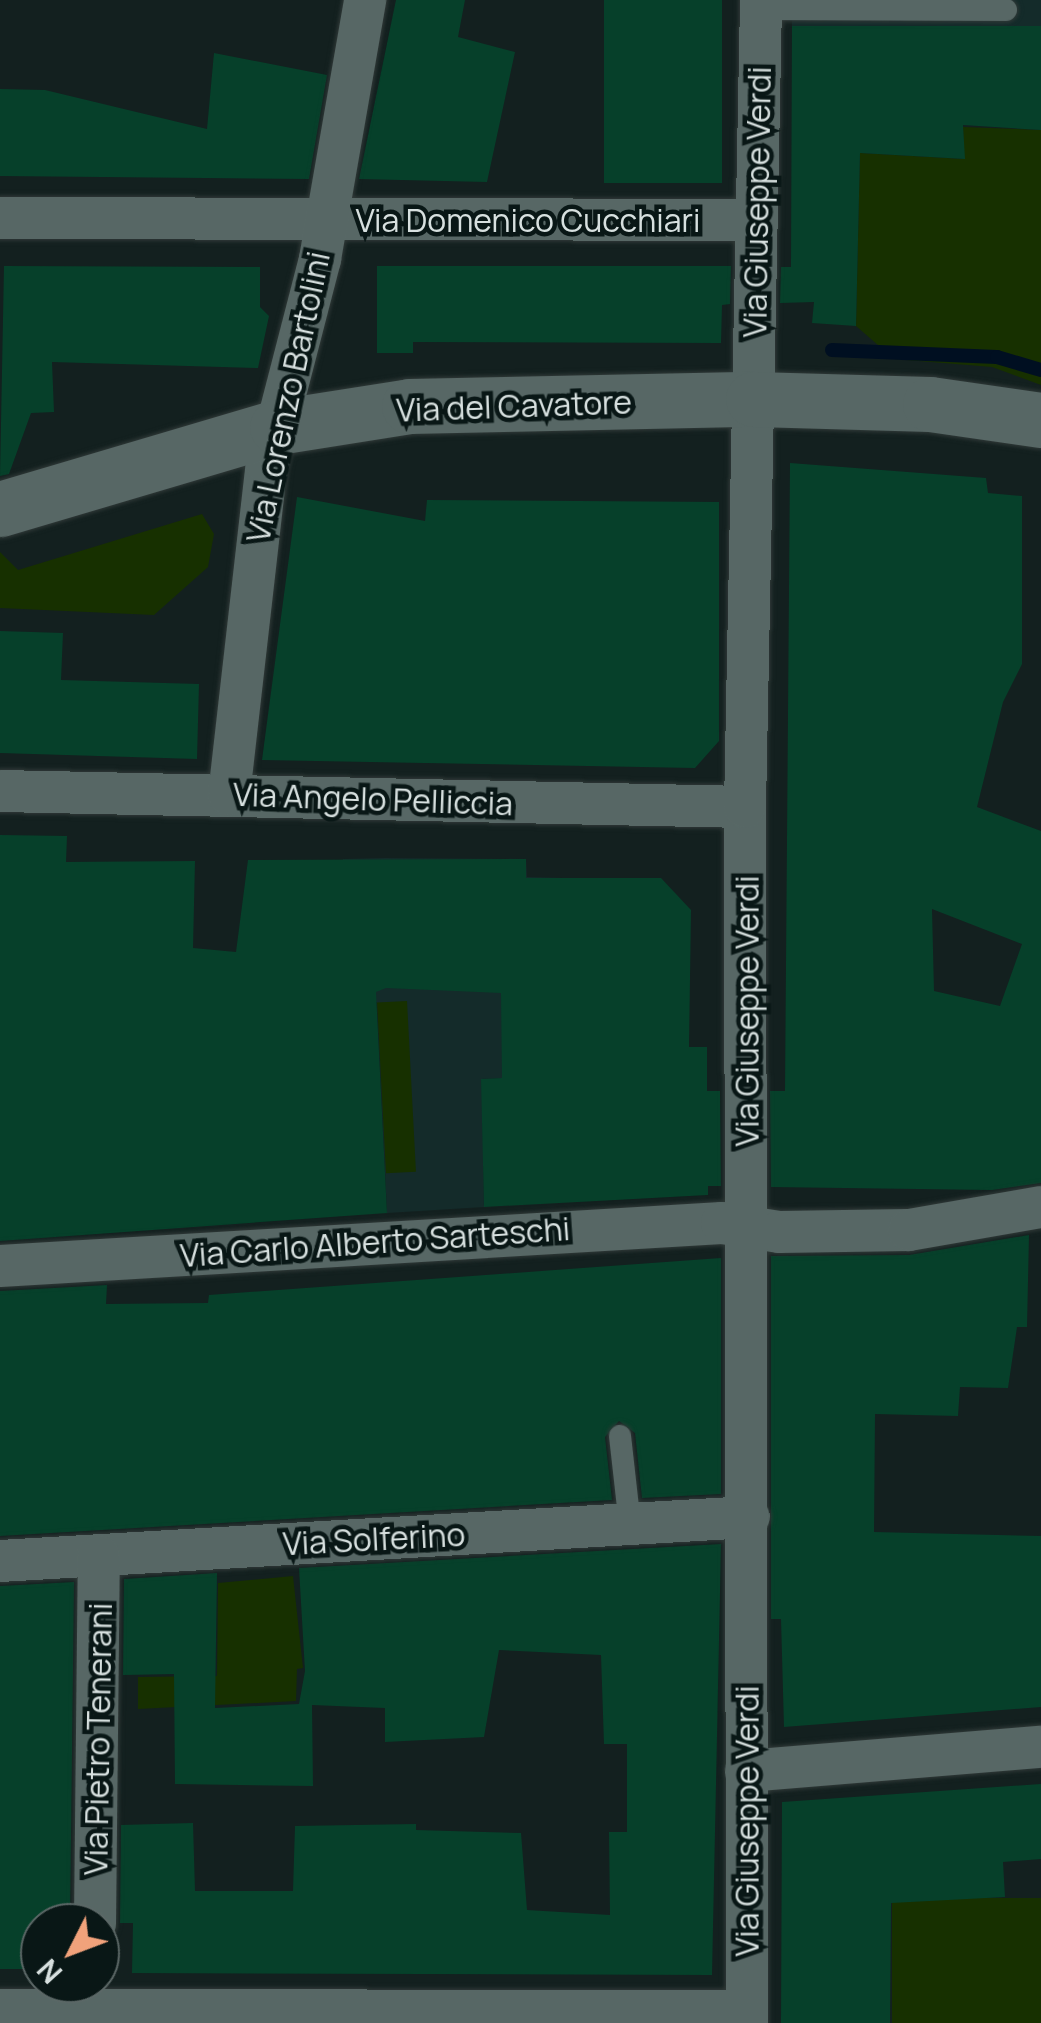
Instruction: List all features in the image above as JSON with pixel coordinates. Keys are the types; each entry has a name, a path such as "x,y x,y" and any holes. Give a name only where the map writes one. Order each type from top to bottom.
{"main road":[{"name":"Via del Cavatore","path":"0,509 277,426 408,406 753,399 930,404 1041,420"}],"street":[{"name":"Via Lorenzo Bartolini","path":"229,796 245,618 277,426 326,218 365,0"},
{"name":"Via Giuseppe Verdi","path":"747,2017 750,1227 745,807 761,5"},
{"name":"Via Domenico Cucchiari","path":"0,218 755,220"},
{"name":"Via Angelo Pelliccia","path":"0,791 745,807"},
{"name":"Via Carlo Alberto Sarteschi","path":"0,1266 445,1235 750,1227 909,1230 1041,1207"},
{"name":"Via Solferino","path":"0,1561 749,1517"},
{"name":"Via Pietro Tenerani","path":"95,1903 100,1556"},
{"path":"746,1771 1041,1747"},
{"path":"120,1997 747,2017"},
{"path":"0,2010 47,2003"}],"lane":[{"path":"761,5 1006,10"},
{"path":"620,1436 630,1524"}],"shaded area":[{"path":"792,0 1041,0 1041,26 792,26"},
{"path":"343,859 526,859 527,877 563,878 561,985 502,1078 482,1079 484,1207 387,1213 377,1002 344,1003"}],"green space":[{"path":"963,127 1041,130 1041,385 992,367 894,359 856,326 860,153 964,159"},
{"path":"202,514 214,534 208,567 154,615 0,608 0,552 18,570"},
{"path":"407,1001 416,1172 386,1173 377,1003"},
{"path":"293,1576 303,1668 297,1669 296,1701 138,1709 138,1677 217,1676 218,1583"},
{"path":"892,1898 1041,1898 1041,2023 892,2023"}],"building":[{"path":"396,0 465,0 458,37 515,52 487,182 359,179"},
{"path":"604,0 722,0 722,183 604,183"},
{"path":"792,26 1041,26 1041,130 963,125 965,159 860,153 856,326 812,323 814,302 780,303 781,267 791,267"},
{"path":"214,53 327,75 309,179 0,176 0,89 45,90 207,129"},
{"path":"4,266 260,267 260,307 269,316 258,368 52,362 54,412 31,413 9,474 0,476"},
{"path":"377,266 731,266 730,304 722,305 721,343 413,342 413,353 377,353"},
{"path":"790,463 986,478 988,493 1022,496 1022,664 1003,702 977,807 1041,831 1041,1183 992,1190 771,1187 770,1091 785,1091","holes":["932,909 1022,944 1000,1006 934,991"]},
{"path":"297,497 425,521 427,500 719,502 719,741 695,768 262,760"},
{"path":"0,631 63,633 61,680 199,684 197,759 0,753"},
{"path":"0,835 67,836 66,862 195,861 193,948 236,952 248,860 526,859 526,878 661,878 691,910 689,1047 707,1047 707,1091 720,1091 721,1186 708,1186 708,1195 484,1207 481,1079 502,1078 501,993 386,988 376,992 387,1213 0,1241"},
{"path":"1029,1235 1027,1327 1017,1327 1008,1388 960,1387 958,1416 875,1414 874,1532 1041,1536 1041,1707 784,1727 781,1619 771,1619 771,1256 909,1255"},
{"path":"721,1258 721,1494 642,1498 635,1433 619,1421 605,1437 612,1500 0,1536 0,1291 107,1285 106,1304 208,1303 209,1295"},
{"path":"721,1544 712,1975 132,1973 133,1923 120,1923 121,1825 193,1823 195,1891 293,1891 295,1826 416,1824 416,1830 521,1833 527,1910 610,1915 609,1832 627,1832 627,1744 604,1744 601,1655 499,1650 484,1737 385,1742 385,1708 312,1705 313,1786 175,1784 174,1674 123,1675 124,1579 217,1573 215,1708 299,1704 305,1671 299,1568"},
{"path":"74,1582 70,1903 20,1903 20,1969 0,1969 0,1586"},
{"path":"1041,1784 1041,1859 1003,1862 1005,1897 891,1903 890,2023 781,2023 782,1802"}],"waterway":[{"path":"832,350 997,357 1041,370"}]}
